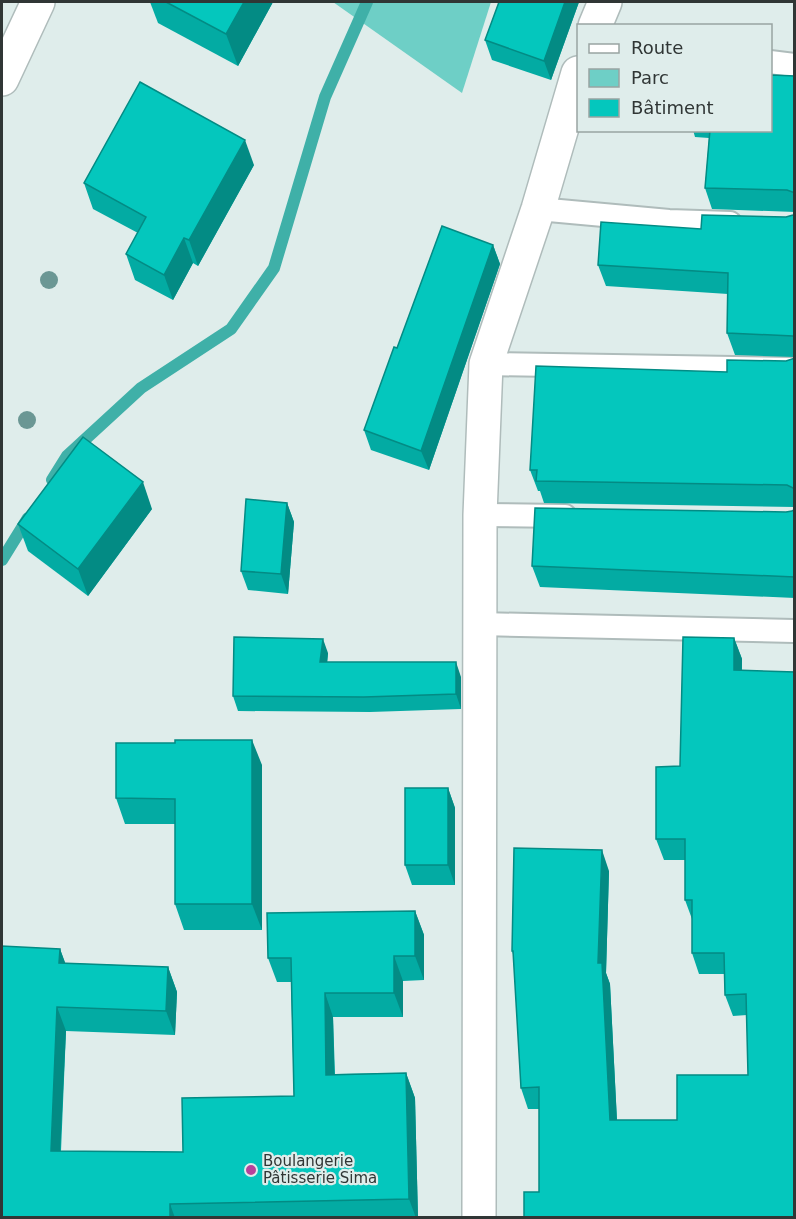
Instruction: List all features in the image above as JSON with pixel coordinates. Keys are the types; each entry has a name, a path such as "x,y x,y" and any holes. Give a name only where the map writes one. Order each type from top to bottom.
{"street":[{"path":"2,79 38,2"},
{"path":"596,24 605,2"},
{"path":"479,1218 480,515 486,364 538,209 577,80"}],"lane":[{"path":"772,62 795,65"},
{"path":"538,209 669,221 749,224"},
{"path":"486,364 795,369"},
{"path":"480,515 585,516"},
{"path":"480,624 795,631"}],"green space":[{"path":"333,2 491,2 462,93"}],"building":[{"path":"166,2 244,2 226,34"},
{"path":"499,2 565,2 544,61 485,40"},
{"path":"772,75 795,76 795,193 787,190 705,188 710,132 772,132"},
{"path":"140,82 245,140 189,240 184,238 164,275 126,254 146,217 84,183"},
{"path":"795,214 795,338 793,336 727,333 728,273 598,265 601,222 701,229 702,215 786,217"},
{"path":"442,226 493,245 421,451 364,430"},
{"path":"795,358 795,489 787,485 536,481 537,470 530,470 536,366 727,372 727,360 786,361"},
{"path":"83,437 143,482 78,569 18,524"},
{"path":"246,499 287,503 281,574 241,571"},
{"path":"535,508 786,512 795,509 795,577 532,566"},
{"path":"234,637 323,639 320,662 456,662 456,694 364,697 233,696"},
{"path":"683,637 734,638 734,670 795,672 795,1218 524,1218 524,1192 539,1192 539,1087 521,1088 512,951 514,848 602,850 598,963 602,963 610,1120 677,1120 677,1075 748,1075 746,994 725,995 724,953 692,953 692,900 685,900 685,839 656,839 656,767 680,766"},
{"path":"175,740 252,740 252,904 175,904 175,799 116,798 116,743 175,743"},
{"path":"405,788 448,788 448,865 405,865"},
{"path":"415,911 415,956 394,956 394,993 325,993 326,1075 406,1073 409,1199 170,1204 170,1218 2,1218 2,946 60,949 59,963 168,967 166,1011 57,1007 51,1151 183,1152 182,1098 294,1096 291,958 268,958 267,913"}],"waterway":[{"path":"52,480 67,456 141,388 231,329 274,268 325,97 367,2"},
{"path":"2,560 28,518"}],"place":[{"name":"Boulangerie Pâtisserie Sima","path":"251,1170"}]}
